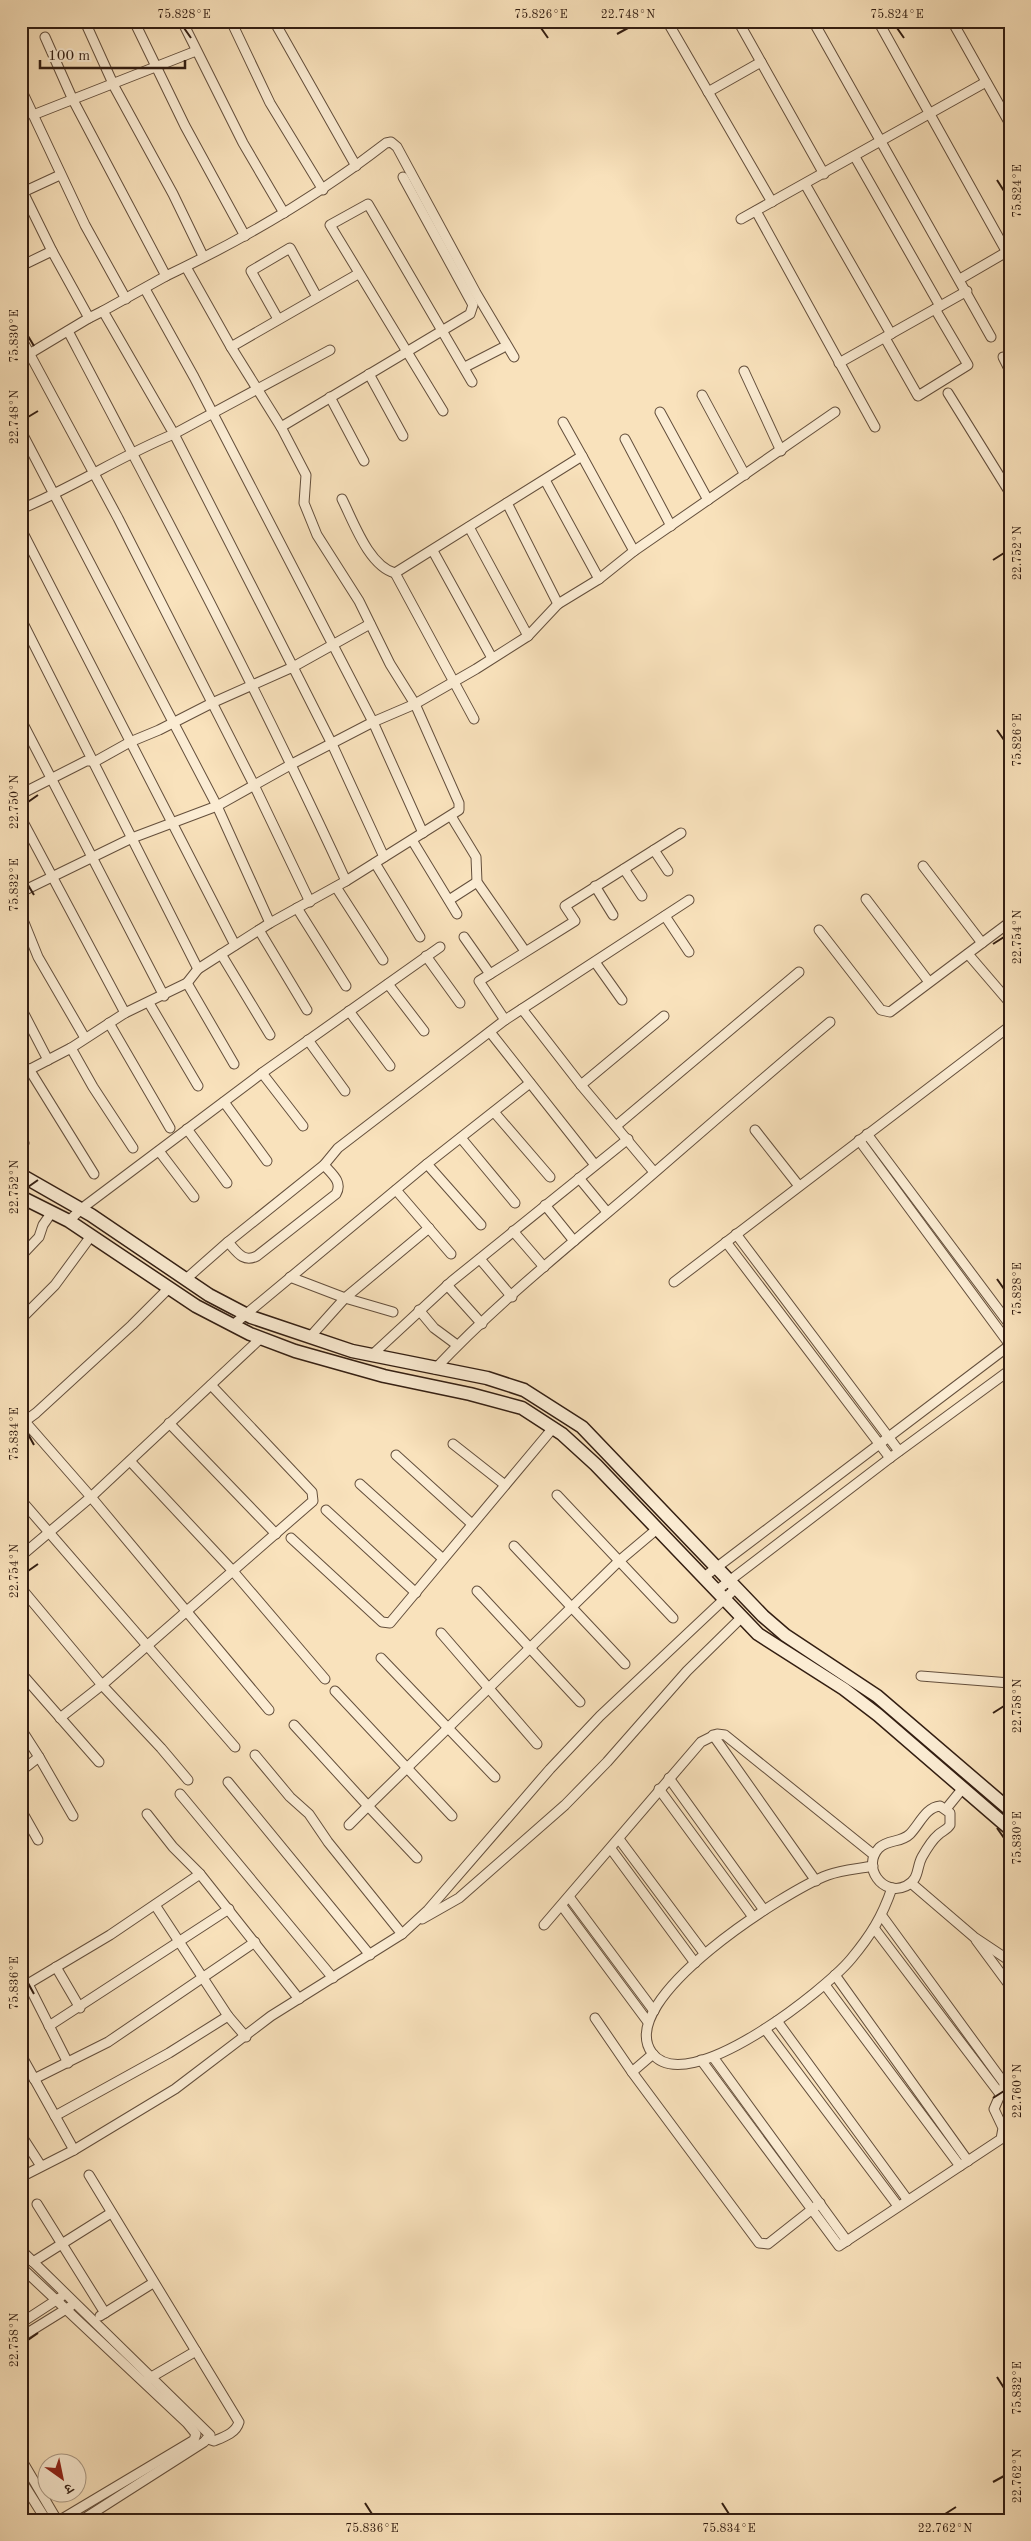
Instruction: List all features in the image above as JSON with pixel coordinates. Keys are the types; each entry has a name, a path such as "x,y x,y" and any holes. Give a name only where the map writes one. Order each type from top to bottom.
{"main road":[{"path":"21,1175 80,1209 209,1295 245,1314 310,1338 372,1355 486,1378 514,1387 556,1409 582,1427 763,1616 785,1635 877,1696 1010,1810"},
{"path":"21,1197 68,1221 196,1306 261,1338 295,1351 384,1376 470,1394 522,1408 553,1428 596,1464 758,1634 865,1704 1010,1829"}],"street":[{"path":"134,21 185,126 245,236"},
{"path":"182,21 243,143 284,213"},
{"path":"231,21 270,103 323,190"},
{"path":"274,21 356,166"},
{"path":"667,21 772,202"},
{"path":"738,21 824,174"},
{"path":"813,21 992,337"},
{"path":"878,21 1009,253 960,279"},
{"path":"952,21 1010,124"},
{"path":"86,24 113,84 173,194 203,256"},
{"path":"45,37 72,100 166,276"},
{"path":"33,115 196,50"},
{"path":"708,92 761,62"},
{"path":"741,219 882,142 986,82"},
{"path":"21,90 60,175 126,299"},
{"path":"29,354 89,318 186,267 203,256 245,236 323,190 386,143 395,144 476,293 514,357"},
{"path":"806,184 888,336 918,396 968,365 855,157"},
{"path":"60,175 22,191 89,318"},
{"path":"281,426 470,314 473,305 403,177"},
{"path":"443,411 358,274 330,225 368,204 443,329 472,382"},
{"path":"756,211 875,427"},
{"path":"278,319 251,271 290,248 317,297"},
{"path":"21,266 52,251"},
{"path":"94,1174 25,1072 71,1048 125,1014 187,983 198,969 235,945 270,923 346,881 459,810 459,803 415,704 390,664 359,601 317,535 304,503 306,475 281,426 231,347 186,267"},
{"path":"231,347 358,274"},
{"path":"145,288 373,722 423,833"},
{"path":"839,363 967,291"},
{"path":"104,311 174,434 294,667 332,744 384,858"},
{"path":"68,331 292,764 346,881"},
{"path":"21,338 94,474 212,703 310,902"},
{"path":"465,367 502,348"},
{"path":"21,509 56,494 153,442 174,434 259,390 330,350"},
{"path":"1002,357 1009,368"},
{"path":"744,371 781,451"},
{"path":"369,374 403,436"},
{"path":"948,393 1010,493"},
{"path":"702,396 745,475"},
{"path":"330,397 364,461"},
{"path":"660,412 708,500"},
{"path":"21,892 132,838 217,806 373,722 415,704 528,636 558,604 599,579 634,551 835,412"},
{"path":"563,422 634,551"},
{"path":"21,431 56,494 217,806 270,923"},
{"path":"624,439 671,526"},
{"path":"395,573 433,551 582,456"},
{"path":"545,480 599,579"},
{"path":"342,500 376,562 386,570 395,573 474,719"},
{"path":"507,503 558,604"},
{"path":"469,527 528,636"},
{"path":"21,529 130,742 174,822 235,945"},
{"path":"433,551 492,658"},
{"path":"21,619 198,969"},
{"path":"21,794 86,761 93,761 212,703 294,667 370,624"},
{"path":"21,720 164,996"},
{"path":"451,816 476,857 478,882 525,951"},
{"path":"21,818 125,1014"},
{"path":"505,1020 479,981 575,921 565,906 681,833"},
{"path":"412,840 458,914"},
{"path":"654,850 668,871"},
{"path":"375,863 420,937"},
{"path":"923,866 982,943"},
{"path":"624,869 642,896"},
{"path":"449,900 478,882"},
{"path":"595,886 613,914"},
{"path":"336,887 383,960"},
{"path":"866,899 929,982"},
{"path":"186,1279 228,1242 324,1165 338,1148 505,1020 689,900"},
{"path":"297,908 346,986"},
{"path":"21,914 38,958 85,1038"},
{"path":"665,916 689,952"},
{"path":"819,930 881,1010 890,1012 1010,922"},
{"path":"259,930 307,1010"},
{"path":"464,937 490,974"},
{"path":"68,1221 80,1209 262,1073 440,947"},
{"path":"221,954 270,1035"},
{"path":"968,954 1010,1003"},
{"path":"426,956 460,1003"},
{"path":"595,962 622,1000"},
{"path":"616,1126 799,972"},
{"path":"187,983 234,1064"},
{"path":"388,984 424,1031"},
{"path":"149,1003 198,1086"},
{"path":"21,1008 48,1060"},
{"path":"522,1009 581,1085 654,1172"},
{"path":"350,1011 390,1066"},
{"path":"581,1085 664,1016"},
{"path":"435,1369 457,1345 544,1267 740,1096 830,1022"},
{"path":"109,1024 170,1128"},
{"path":"674,1282 1010,1026"},
{"path":"490,1032 595,1166"},
{"path":"308,1040 345,1091"},
{"path":"71,1048 133,1148"},
{"path":"262,1073 303,1126"},
{"path":"233,1325 427,1164 530,1083"},
{"path":"224,1102 267,1161"},
{"path":"494,1112 550,1177"},
{"path":"187,1130 228,1183"},
{"path":"755,1130 799,1186"},
{"path":"867,1134 1010,1326"},
{"path":"461,1138 515,1203"},
{"path":"372,1355 447,1285 628,1139"},
{"path":"704,1577 1010,1345 859,1140"},
{"path":"159,1151 194,1197"},
{"path":"427,1164 481,1225"},
{"path":"228,1242 241,1257 251,1259 258,1256 336,1194 338,1182 324,1165"},
{"path":"579,1178 608,1212"},
{"path":"396,1190 451,1254"},
{"path":"545,1205 574,1241"},
{"path":"21,1256 39,1237 43,1225 52,1212"},
{"path":"310,1338 345,1298 429,1228"},
{"path":"513,1231 544,1267"},
{"path":"736,1234 899,1451"},
{"path":"21,1319 56,1284 91,1236"},
{"path":"726,1242 878,1445 890,1458"},
{"path":"480,1259 512,1297"},
{"path":"290,1277 345,1298 393,1312"},
{"path":"447,1285 482,1324"},
{"path":"168,1288 132,1325 25,1424 91,1497 269,1710"},
{"path":"419,1310 434,1328 457,1345"},
{"path":"21,1556 91,1497 261,1338"},
{"path":"21,2177 74,2150 175,2088 246,2037 271,2016 402,1934 416,1921 550,1769 720,1595 899,1451 1008,1373"},
{"path":"60,1718 102,1685 188,1611 232,1570 314,1501 314,1495 211,1385"},
{"path":"169,1423 276,1534"},
{"path":"291,1538 386,1624 394,1619 442,1558 553,1428"},
{"path":"453,1444 505,1485"},
{"path":"396,1455 472,1524"},
{"path":"130,1461 232,1570 325,1679"},
{"path":"360,1484 442,1558"},
{"path":"557,1495 672,1618"},
{"path":"21,1500 235,1747"},
{"path":"326,1510 416,1593"},
{"path":"349,1825 619,1561 657,1529"},
{"path":"514,1546 625,1664"},
{"path":"21,1588 102,1685 188,1780"},
{"path":"477,1591 580,1702"},
{"path":"416,1921 436,1913 459,1898 565,1805 691,1667 742,1617"},
{"path":"441,1634 537,1744"},
{"path":"381,1658 496,1777"},
{"path":"21,1673 99,1762"},
{"path":"921,1676 1010,1683"},
{"path":"335,1691 452,1816"},
{"path":"294,1725 417,1858"},
{"path":"21,1729 73,1816"},
{"path":"713,1735 816,1881"},
{"path":"544,1925 570,1898 620,1839 668,1778 701,1742 713,1735 725,1735 874,1855"},
{"path":"255,1755 290,1797 309,1814 328,1842 402,1934"},
{"path":"21,1771 39,1757"},
{"path":"668,1778 764,1910"},
{"path":"228,1782 370,1955"},
{"path":"946,1809 963,1788"},
{"path":"659,1790 753,1917"},
{"path":"180,1794 333,1978"},
{"path":"940,1806 946,1809 951,1817 950,1826 935,1838 922,1857 916,1877 904,1887 892,1888 882,1884 876,1878 873,1866 874,1855 885,1844 909,1836 931,1808 940,1806"},
{"path":"21,1810 38,1840"},
{"path":"147,1814 173,1848 200,1874 229,1909 299,1999"},
{"path":"620,1839 704,1953"},
{"path":"611,1849 695,1963"},
{"path":"873,1866 829,1875 816,1881 753,1917 704,1953 660,2001 648,2022 646,2041 653,2054 670,2063 682,2064 713,2057 735,2048 777,2021 825,1985 850,1961 882,1916 892,1888"},
{"path":"68,2063 49,2026 24,1986 200,1874"},
{"path":"911,1883 974,1938 1010,1962"},
{"path":"570,1898 654,2011"},
{"path":"154,1904 228,2016 246,2037"},
{"path":"562,1906 648,2022"},
{"path":"49,2026 80,2008 229,1909"},
{"path":"882,1916 1004,2083"},
{"path":"874,1928 1000,2094"},
{"path":"974,1938 1010,1986"},
{"path":"34,2079 115,2037 255,1942"},
{"path":"56,1967 80,2008"},
{"path":"836,1975 964,2163"},
{"path":"825,1985 964,2163"},
{"path":"55,2116 169,2054 228,2016"},
{"path":"595,2018 632,2072 759,2243 768,2244 820,2203"},
{"path":"777,2021 907,2199"},
{"path":"765,2029 898,2206"},
{"path":"632,2072 653,2054"},
{"path":"21,2055 74,2150"},
{"path":"713,2057 847,2241"},
{"path":"701,2060 839,2246 907,2199 995,2144 1003,2135 1003,2128 994,2109 1010,2072"},
{"path":"21,2135 41,2166"},
{"path":"88,2175 238,2422 238,2426 227,2435 214,2441 208,2439"},
{"path":"36,2204 105,2313"},
{"path":"33,2262 111,2213"},
{"path":"21,2250 209,2433 210,2438 82,2520"},
{"path":"21,2266 86,2326 196,2434 194,2440 59,2520 21,2459"},
{"path":"86,2326 154,2283"},
{"path":"21,2323 66,2294"},
{"path":"21,2336 76,2303"},
{"path":"144,2382 196,2351"},
{"path":"21,2480 46,2520"}]}
